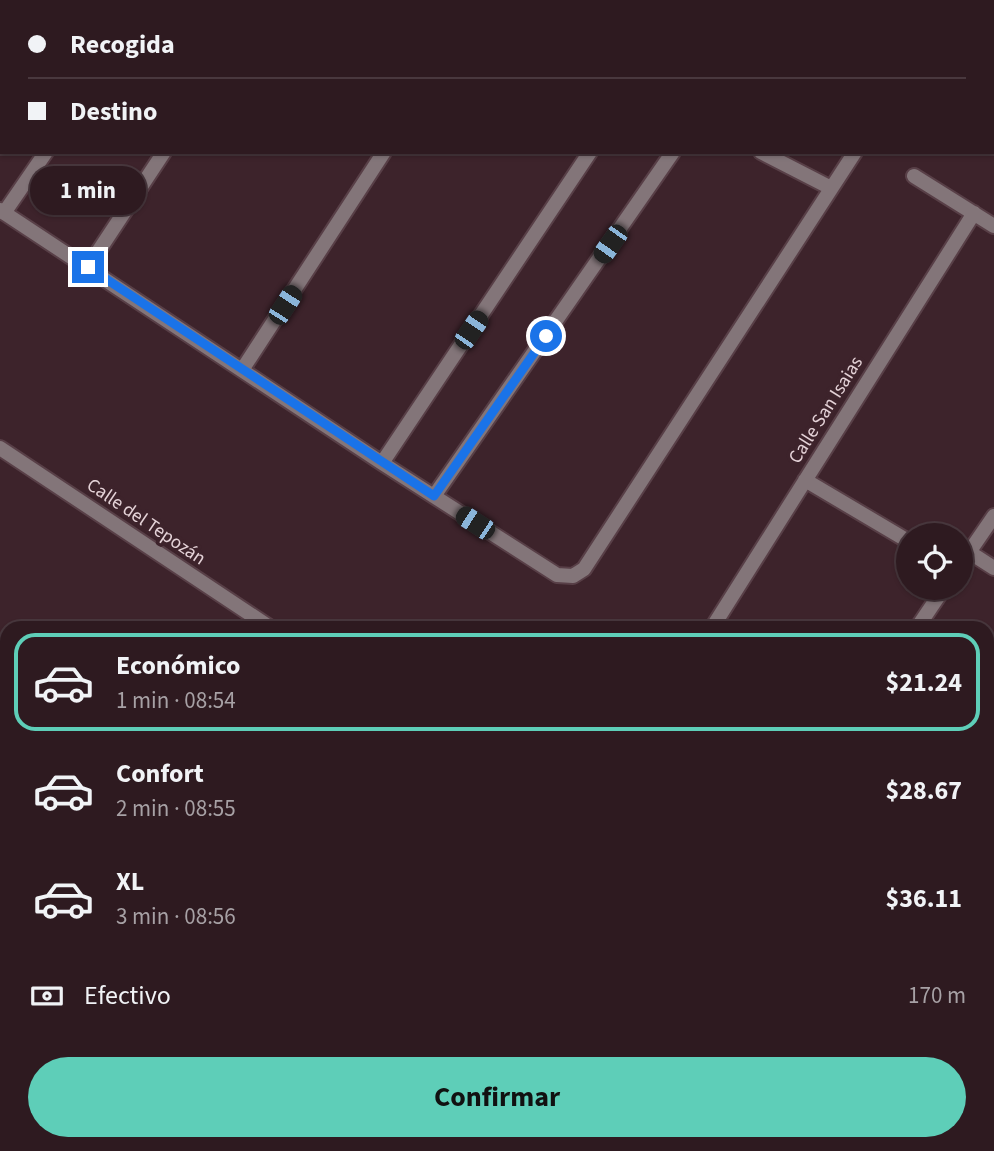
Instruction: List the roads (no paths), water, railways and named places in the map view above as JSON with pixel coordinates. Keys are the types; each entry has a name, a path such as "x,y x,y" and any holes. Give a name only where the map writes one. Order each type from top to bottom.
{"street":[{"path":"45,154 2,211 382,463 557,575 573,576 584,569 854,154"},
{"path":"88,267 163,154"},
{"path":"242,370 383,154"},
{"path":"382,463 589,154"},
{"path":"434,496 672,154"},
{"path":"765,154 831,188"},
{"path":"915,176 994,226"},
{"name":"Calle San Isaias","path":"716,621 974,213"},
{"name":"Calle del Tepozán","path":"0,448 260,621"},
{"path":"805,480 896,534"},
{"path":"973,546 994,516"},
{"path":"973,561 994,568"},
{"path":"922,621 936,600"}]}
